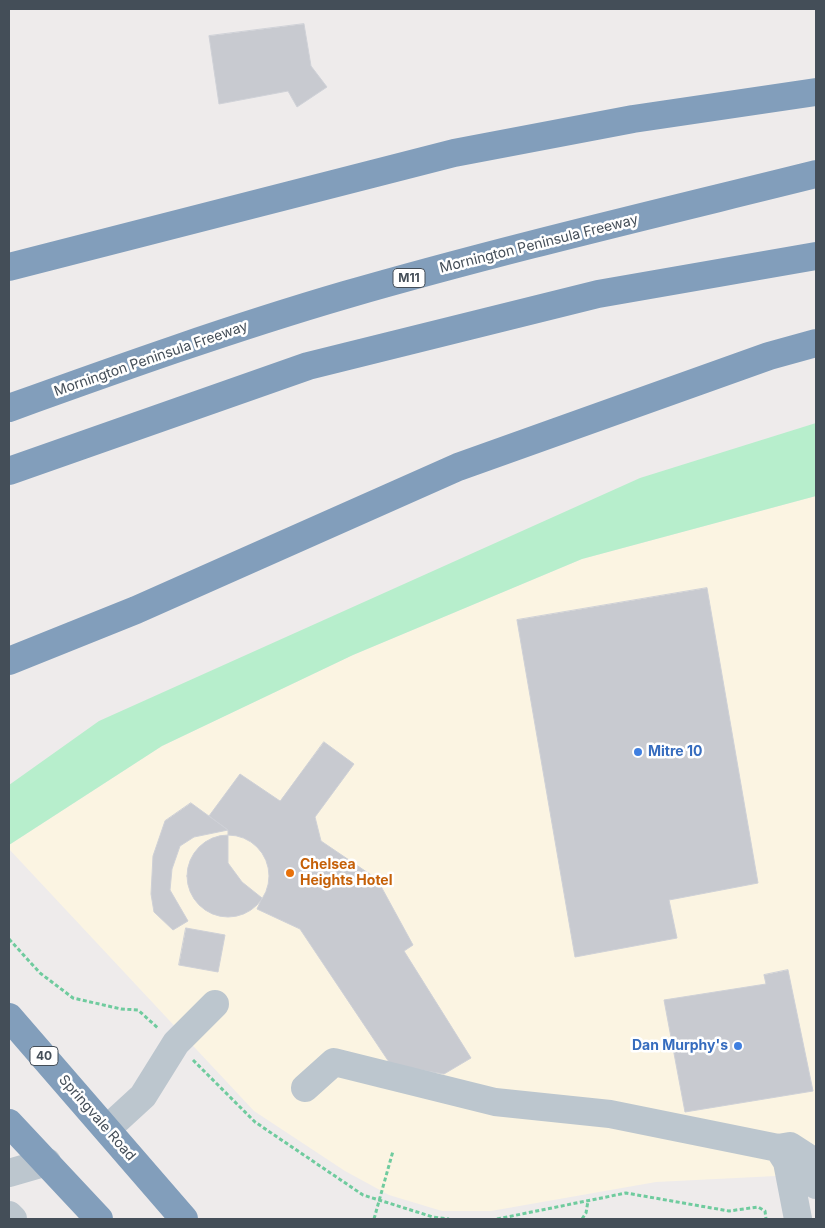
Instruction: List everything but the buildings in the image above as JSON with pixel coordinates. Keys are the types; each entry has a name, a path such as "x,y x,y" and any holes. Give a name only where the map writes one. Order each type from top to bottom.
{"highway":[{"path":"9,267 454,153 633,119 816,92"},
{"name":"Mornington Peninsula Freeway","path":"9,408 160,353 345,295 517,248 816,174"},
{"path":"9,471 308,366 598,294 816,256"},
{"path":"9,661 136,610 458,468 769,356 816,343"},
{"path":"9,674 136,610"},
{"name":"Springvale Road","path":"9,1018 184,1219"},
{"path":"9,1123 99,1219"}],"lane":[{"path":"107,1129 143,1096 176,1043 215,1004"},
{"path":"305,1088 334,1062 495,1102 610,1114 778,1148 790,1146 807,1157 816,1186"},
{"path":"778,1148 787,1162 798,1219"},
{"path":"9,1173 47,1162"},
{"path":"9,1215 13,1219"}],"path":[{"path":"9,939 40,973 73,998 113,1008 138,1010 176,1043 255,1122 363,1195 433,1218 450,1219"},
{"path":"374,1219 393,1151"},
{"path":"497,1219 626,1193 729,1211 758,1207 765,1211 766,1219"},
{"path":"582,1219 586,1213 588,1201"}],"shaded area":[{"path":"816,496 816,1174 656,1182 491,1211 442,1211 389,1195 345,1171 254,1111 9,849 9,845 162,746 353,655 582,559"}],"green space":[{"path":"816,423 816,496 582,559 353,655 162,746 9,845 9,785 99,721 640,478"}],"place":[{"name":"Mitre 10","path":"638,752"},
{"name":"Chelsea Heights Hotel","path":"290,873"},
{"name":"Dan Murphy's","path":"738,1046"}]}
